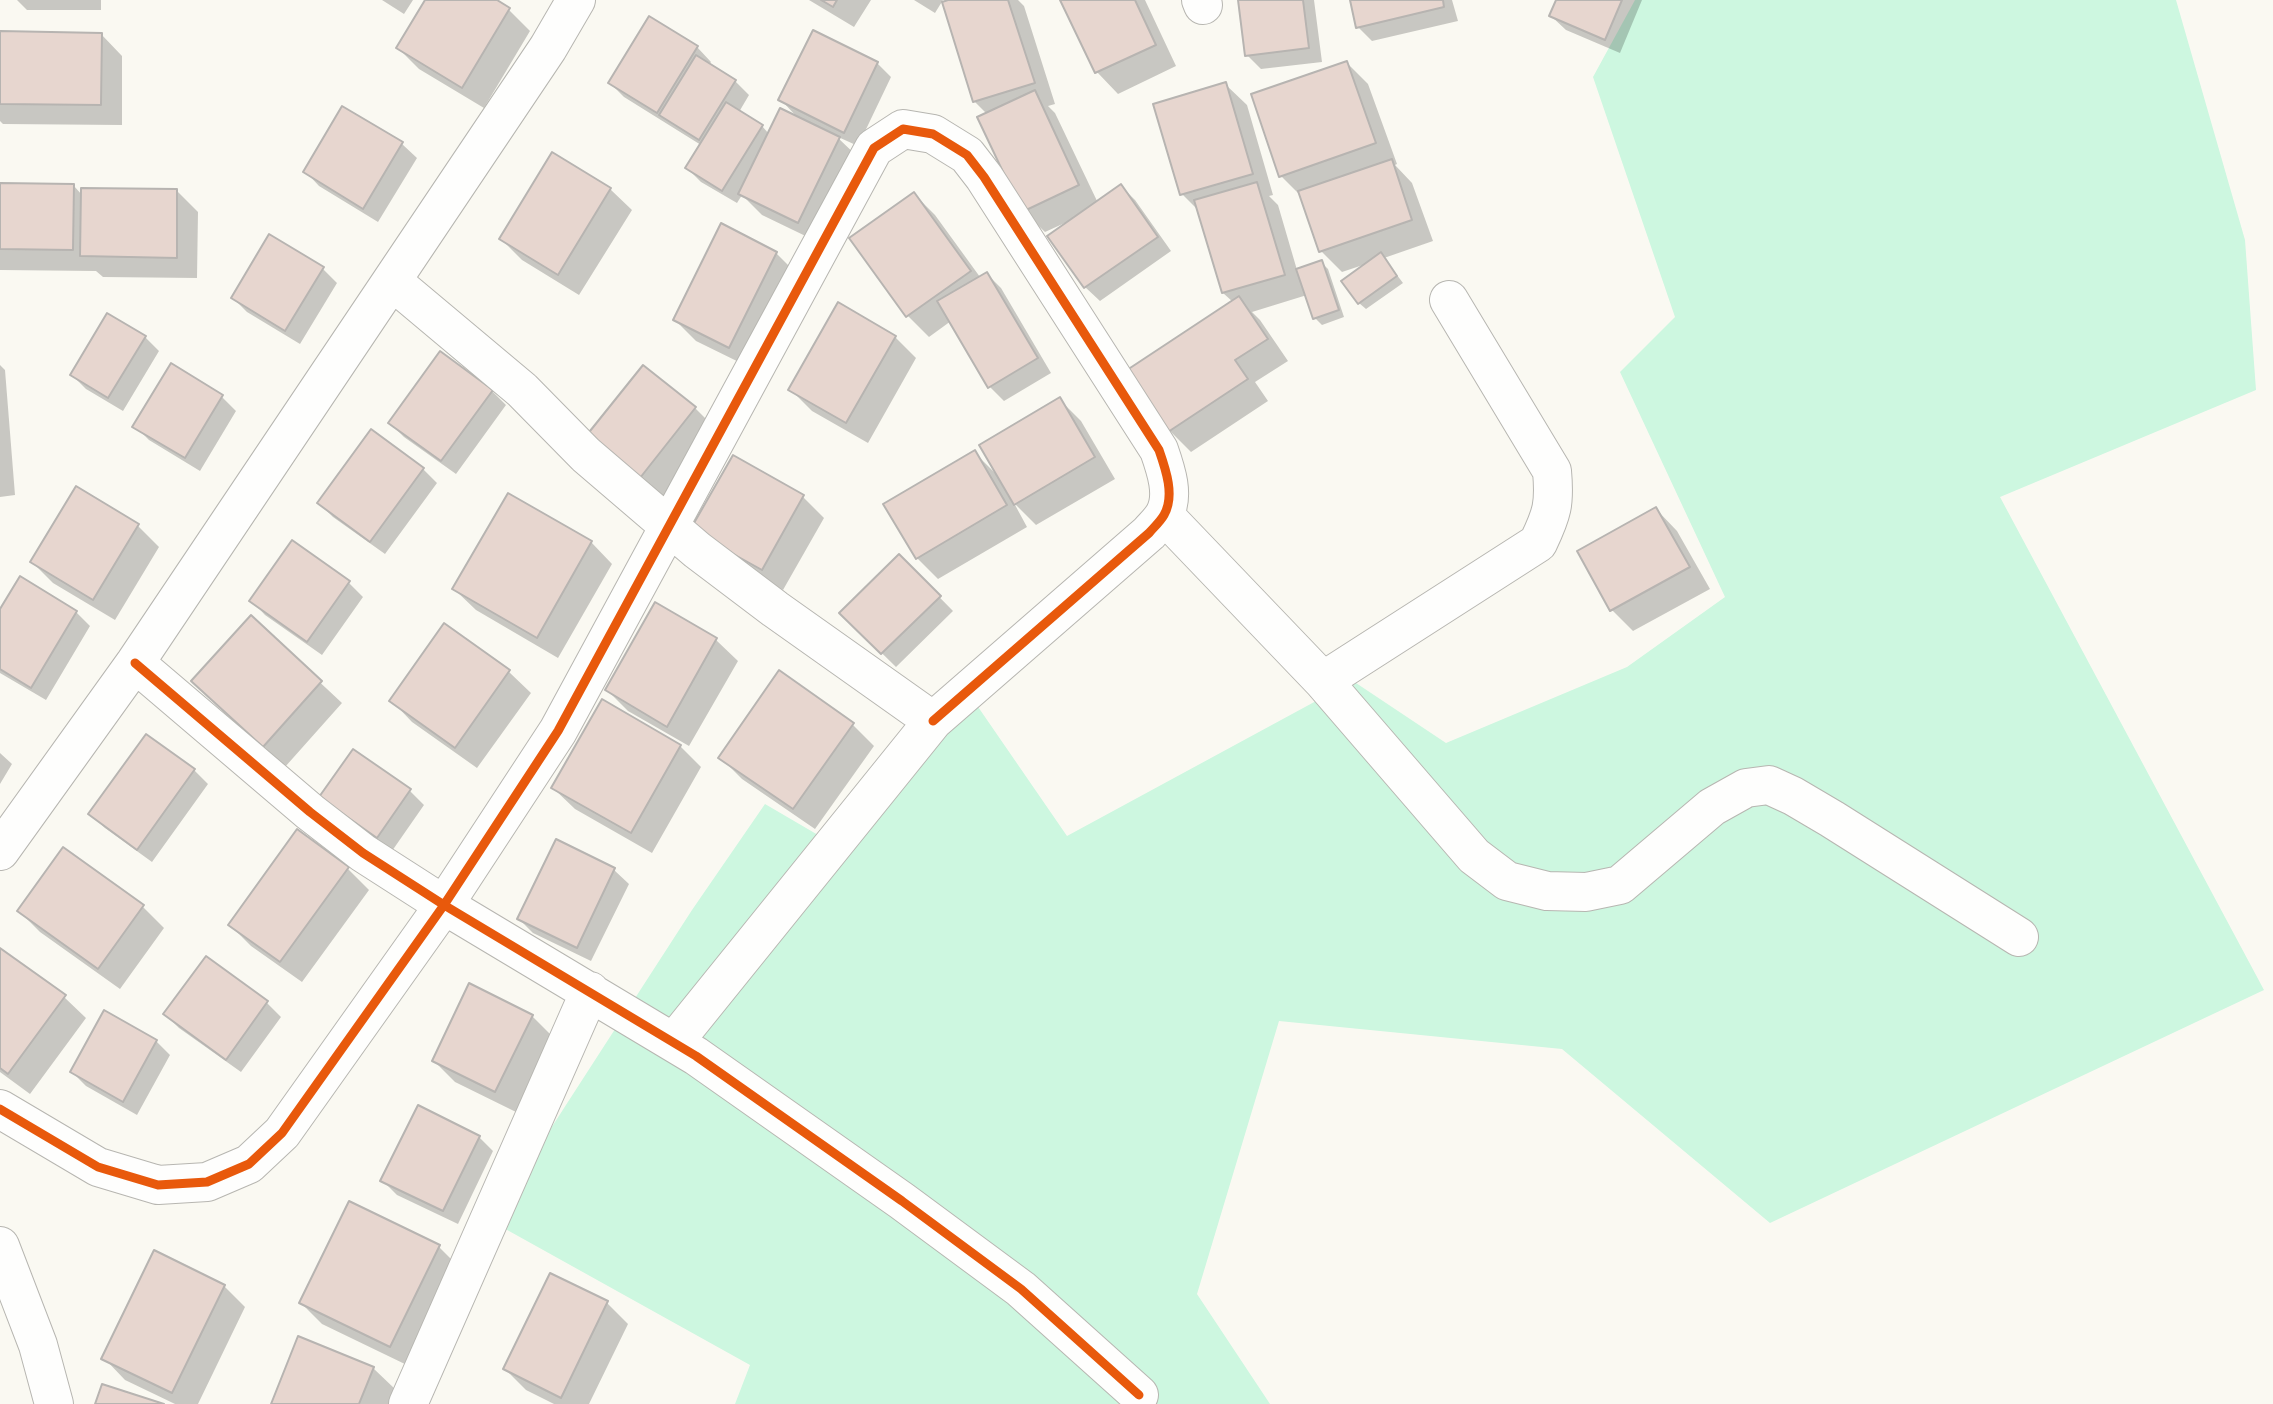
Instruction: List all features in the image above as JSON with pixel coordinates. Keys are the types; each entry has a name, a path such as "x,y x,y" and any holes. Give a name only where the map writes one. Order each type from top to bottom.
{"street":[{"path":"0,851 135,663 548,48 576,0"},
{"path":"0,1109 98,1167 158,1185 207,1182 249,1164 282,1133 444,905 558,731 874,148 903,129 933,134 967,155 984,177 1159,450 1168,475 1168,499 1164,515 1139,542 933,721 674,1042"},
{"path":"392,281 522,390 586,455 730,576 933,721"},
{"path":"1323,681 1538,543 1550,517 1554,496 1552,471 1449,300"},
{"path":"1164,515 1323,681 1474,856 1507,881 1547,891 1586,892 1620,885 1712,807 1746,788 1769,785 1832,819 2019,937"},
{"path":"135,663 310,812 363,853 444,905 674,1042 902,1201 1021,1289 1139,1395"},
{"path":"408,1404 590,991"},
{"path":"0,1246 38,1345 54,1404"}],"green space":[{"path":"1635,0 2176,0 2245,240 2256,390 2000,497 2264,990 1770,1223 1562,1049 1279,1021 1197,1294 1270,1404 735,1404 750,1365 491,1221 692,910 765,804 842,849 974,701 1067,836 1353,681 1446,743 1627,667 1725,597 1620,372 1675,317 1593,77"}],"building":[{"path":"425,0 497,0 510,8 462,88 396,48"},
{"path":"821,0 837,0 833,7"},
{"path":"1008,0 1035,83 973,102 942,2"},
{"path":"1060,0 1135,0 1156,45 1095,73"},
{"path":"1238,0 1303,0 1309,48 1245,56"},
{"path":"1350,0 1443,0 1444,7 1356,28"},
{"path":"1556,0 1622,0 1605,40 1549,16"},
{"path":"649,16 698,46 657,113 608,83"},
{"path":"813,30 878,62 844,133 778,100"},
{"path":"0,31 102,33 101,105 0,104"},
{"path":"696,55 736,80 699,140 659,115"},
{"path":"1347,61 1376,143 1279,177 1251,94"},
{"path":"1226,82 1253,174 1180,195 1153,104"},
{"path":"1035,90 1079,185 1022,212 977,117"},
{"path":"726,102 763,125 722,191 685,168"},
{"path":"342,106 403,142 363,209 303,172"},
{"path":"780,108 840,137 798,223 738,194"},
{"path":"552,152 611,188 558,275 499,239"},
{"path":"1392,159 1412,220 1319,252 1298,191"},
{"path":"1257,182 1285,275 1222,293 1194,200"},
{"path":"0,183 74,184 73,250 0,249"},
{"path":"1121,184 1158,237 1084,288 1047,236"},
{"path":"81,188 177,189 177,258 80,256"},
{"path":"914,192 971,271 906,317 849,238"},
{"path":"721,223 777,252 729,348 673,320"},
{"path":"269,234 324,267 285,331 231,298"},
{"path":"1381,252 1397,276 1358,304 1341,281"},
{"path":"1322,260 1339,310 1313,319 1296,269"},
{"path":"987,272 1038,358 988,388 937,301"},
{"path":"1239,296 1268,339 1235,360 1248,379 1168,432 1127,370"},
{"path":"838,302 896,336 846,423 788,390"},
{"path":"107,313 146,336 108,398 70,375"},
{"path":"440,351 493,390 441,461 388,423"},
{"path":"171,363 223,395 185,458 132,427"},
{"path":"643,365 696,407 636,483 582,441"},
{"path":"1060,397 1095,457 1014,505 979,445"},
{"path":"371,429 424,468 370,542 317,503"},
{"path":"975,450 1007,505 916,559 883,504"},
{"path":"733,455 804,495 762,570 690,530"},
{"path":"76,486 139,524 93,600 30,562"},
{"path":"508,493 592,541 537,638 452,589"},
{"path":"1656,507 1690,567 1610,611 1577,551"},
{"path":"292,540 350,581 307,642 249,601"},
{"path":"899,554 941,596 881,654 839,613"},
{"path":"20,576 77,611 31,688 0,669 0,609"},
{"path":"655,602 717,638 667,727 605,690"},
{"path":"251,615 322,681 263,747 191,681"},
{"path":"444,623 510,670 455,748 389,701"},
{"path":"779,670 854,723 793,809 718,758"},
{"path":"602,699 681,745 631,833 551,788"},
{"path":"146,734 195,769 137,850 88,814"},
{"path":"353,749 411,789 377,838 319,797"},
{"path":"297,829 349,867 280,962 228,925"},
{"path":"556,839 615,868 577,948 517,919"},
{"path":"63,847 144,905 98,969 17,911"},
{"path":"0,948 66,995 8,1074 0,1068"},
{"path":"206,956 268,1001 226,1060 163,1014"},
{"path":"469,983 533,1015 495,1092 432,1061"},
{"path":"104,1010 157,1040 123,1102 70,1072"},
{"path":"418,1105 480,1136 443,1211 380,1181"},
{"path":"349,1201 440,1245 390,1347 299,1303"},
{"path":"154,1250 225,1285 172,1393 101,1359"},
{"path":"550,1273 608,1301 561,1398 503,1369"},
{"path":"298,1336 374,1367 359,1404 271,1404"},
{"path":"102,1384 164,1404 95,1404"}],"cycle path":[{"path":"0,1109 98,1167 158,1185 207,1182 249,1164 282,1133 444,905 558,731 874,148 903,129 933,134 967,155 984,177 1159,450 1169,491 1164,515 1149,533 933,721"},
{"path":"135,663 310,812 363,853 444,905 696,1056 902,1201 1021,1289 1139,1395"}]}
